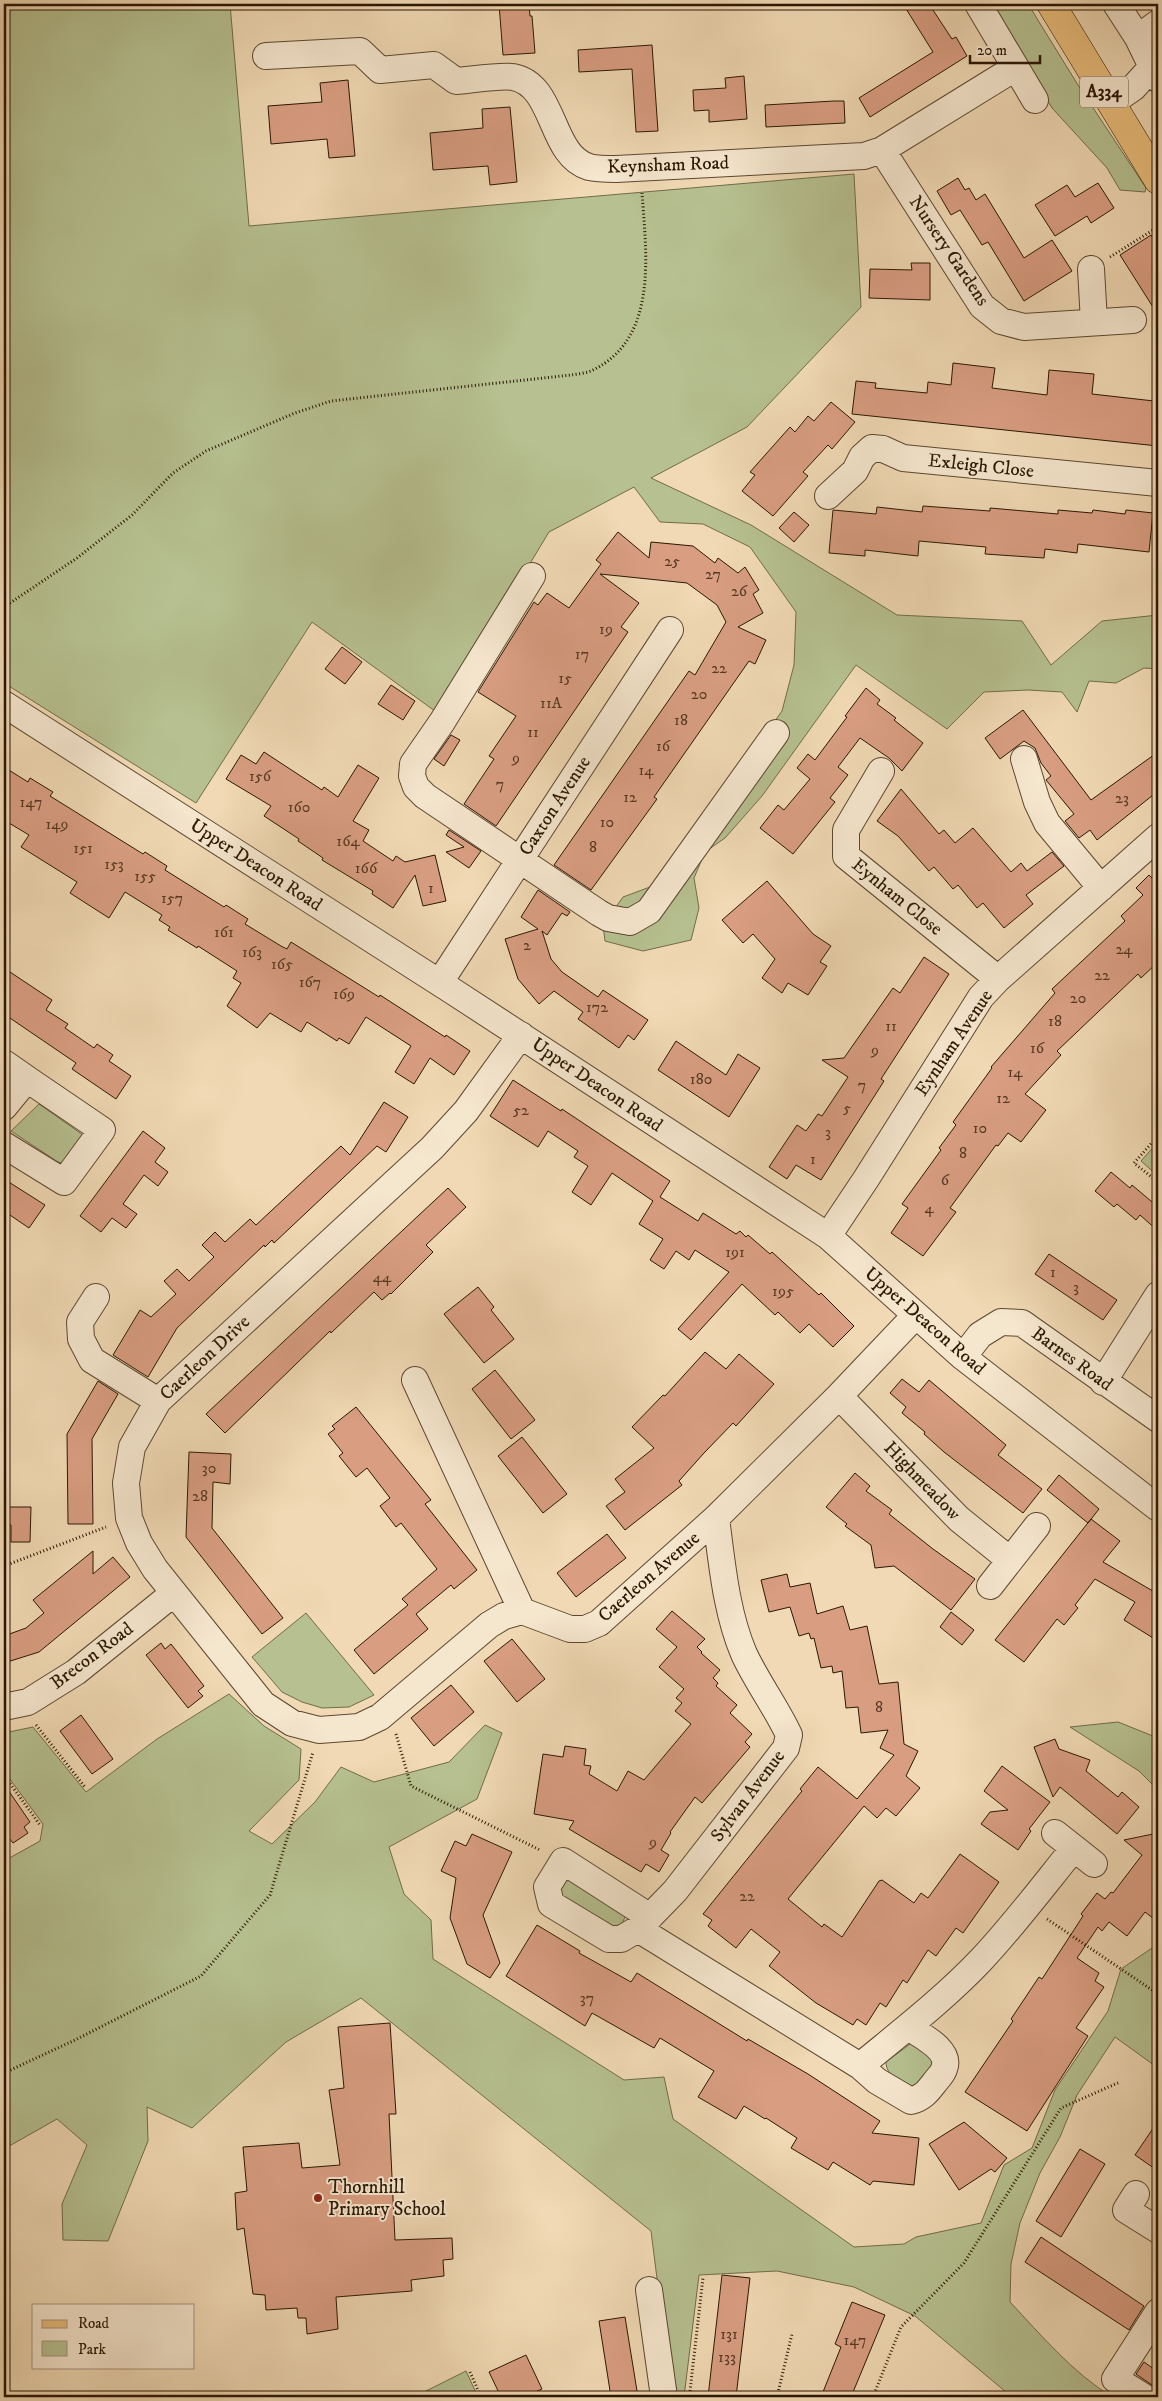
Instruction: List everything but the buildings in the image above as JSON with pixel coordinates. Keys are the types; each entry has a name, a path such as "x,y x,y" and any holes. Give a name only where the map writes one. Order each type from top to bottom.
{"main road":[{"name":"A334","path":"1051,4 1158,180"}],"street":[{"path":"978,4 1035,100"},
{"path":"1111,103 1155,73 1138,38 1116,4"},
{"path":"1138,38 1158,23"},
{"name":"Keynsham Road","path":"266,56 360,51 380,70 434,65 456,81 513,77 528,84 540,97 571,156 588,167 616,170 864,156 882,150 1015,68"},
{"name":"Nursery Gardens","path":"882,150 982,306 1001,322 1024,327 1133,320"},
{"path":"1091,269 1094,322"},
{"name":"Exleigh Close","path":"828,496 855,471 862,457 872,448 883,449 903,458 1158,483"},
{"path":"532,576 442,722 413,764 412,776 416,787 425,796 608,918 630,922 649,911 776,733"},
{"name":"Caxton Avenue","path":"440,982 670,630"},
{"name":"Upper Deacon Road","path":"4,704 440,982 828,1236 915,1316 963,1357 1158,1508"},
{"path":"1024,759 1037,802 1047,823 1101,888"},
{"name":"Eynham Close","path":"881,771 846,830 846,856 998,979"},
{"name":"Eynham Avenue","path":"828,1236 981,997 998,979 1158,837"},
{"name":"Caerleon Drive","path":"521,1035 466,1111 432,1148 158,1401 132,1447 126,1483 129,1518 139,1543 174,1594 263,1704 292,1723 319,1730 358,1728 380,1717 389,1710 489,1625 504,1616 522,1611"},
{"path":"4,1064 102,1130 64,1182 4,1145"},
{"path":"4,1107 27,1079"},
{"path":"1103,1382 1158,1295"},
{"path":"96,1297 80,1322 81,1340 92,1360 158,1401"},
{"name":"Caerleon Avenue","path":"522,1611 570,1629 585,1629 599,1623 716,1518 840,1396 915,1316"},
{"name":"Barnes Road","path":"963,1357 980,1335 1001,1322 1022,1324 1040,1334 1103,1382 1158,1419"},
{"path":"415,1380 522,1611"},
{"name":"Highmeadow","path":"840,1396 959,1519 1010,1560"},
{"name":"Sylvan Avenue","path":"563,1861 548,1888 551,1904 609,1939 621,1939 644,1923 675,1890 786,1748 789,1735 744,1652 732,1616 716,1518"},
{"path":"990,1586 1038,1526"},
{"name":"Brecon Road","path":"11,1705 28,1702 76,1672 174,1594"},
{"path":"860,2066 908,2027 981,1960 1028,1906 1065,1840 1094,1864"},
{"path":"563,1861 644,1923 860,2066 877,2081 911,2101 926,2094 945,2068 946,2060 941,2050 908,2027"},
{"path":"1136,2194 1126,2210 1158,2230"},
{"path":"649,2290 664,2397"},
{"path":"1144,2397 1115,2379 1158,2312"}],"path":[{"path":"4,607 77,558 132,515 185,464 206,451 296,413 331,401 571,375 592,371 608,361 623,346 633,329 646,283 647,258 639,168"},
{"path":"4,204 4,216"},
{"path":"1091,269 1158,227"},
{"path":"1158,1136 1134,1163 1158,1182"},
{"path":"4,1566 129,1518"},
{"path":"11,1705 85,1787"},
{"path":"389,1710 411,1786 563,1861"},
{"path":"4,2073 75,2040 200,1976 270,1895 319,1730"},
{"path":"4,1775 40,1824"},
{"path":"1028,1906 1158,1994"},
{"path":"873,2397 901,2327 964,2263 1062,2108 1120,2082"},
{"path":"689,2397 703,2278"},
{"path":"777,2397 792,2334"},
{"path":"470,2372 481,2397"}],"green space":[{"path":"4,4 230,4 249,226 854,174 861,307 747,427 651,478 751,525 897,615 1022,621 1051,665 1102,621 1158,615 1158,669 1144,668 1116,683 1089,681 1077,712 1062,692 1028,690 984,692 947,729 856,665 762,796 725,838 705,852 694,878 699,908 691,940 643,951 605,941 603,925 623,897 658,884 782,711 794,665 796,612 750,547 703,524 660,522 634,487 549,532 439,714 312,622 196,803 4,683"},
{"path":"989,4 1028,4 1078,85 1146,188 1145,192 1120,190 1107,168 1052,108"},
{"path":"39,1104 83,1135 62,1163 11,1131"},
{"path":"1158,1142 1158,1176 1141,1161"},
{"path":"306,1613 374,1695 349,1707 322,1708 302,1702 282,1692 252,1657"},
{"path":"229,1694 264,1726 301,1749 299,1780 249,1831 272,1844 315,1802 341,1767 374,1782 449,1762 485,1725 502,1733 477,1799 389,1847 404,1894 431,1920 433,1959 624,2080 664,2077 673,2119 854,2247 904,2244 916,2237 981,2223 1004,2165 1032,2148 1055,2090 1108,2011 1121,1969 1158,1944 1158,2068 1115,2037 1077,2095 1060,2137 1040,2173 1020,2223 1011,2264 1010,2302 1071,2365 1112,2397 1012,2397 915,2316 854,2287 777,2271 699,2275 684,2397 672,2397 651,2231 361,1998 286,2042 192,2128 147,2107 148,2141 108,2241 63,2240 62,2204 87,2145 57,2119 4,2149 4,1861 40,1841 43,1824 4,1771 4,1733 33,1727 86,1792 157,1739"},
{"path":"1118,1722 1158,1738 1158,1790 1139,1771 1070,1727"},
{"path":"566,1878 623,1910 625,1917 622,1924 614,1927 562,1898 560,1885"},
{"path":"910,2044 922,2047 934,2064 915,2087 905,2084 892,2076 886,2062"},
{"path":"466,2371 478,2397 414,2397"}],"place":[{"name":"Thornhill Primary School","path":"318,2198"}]}
